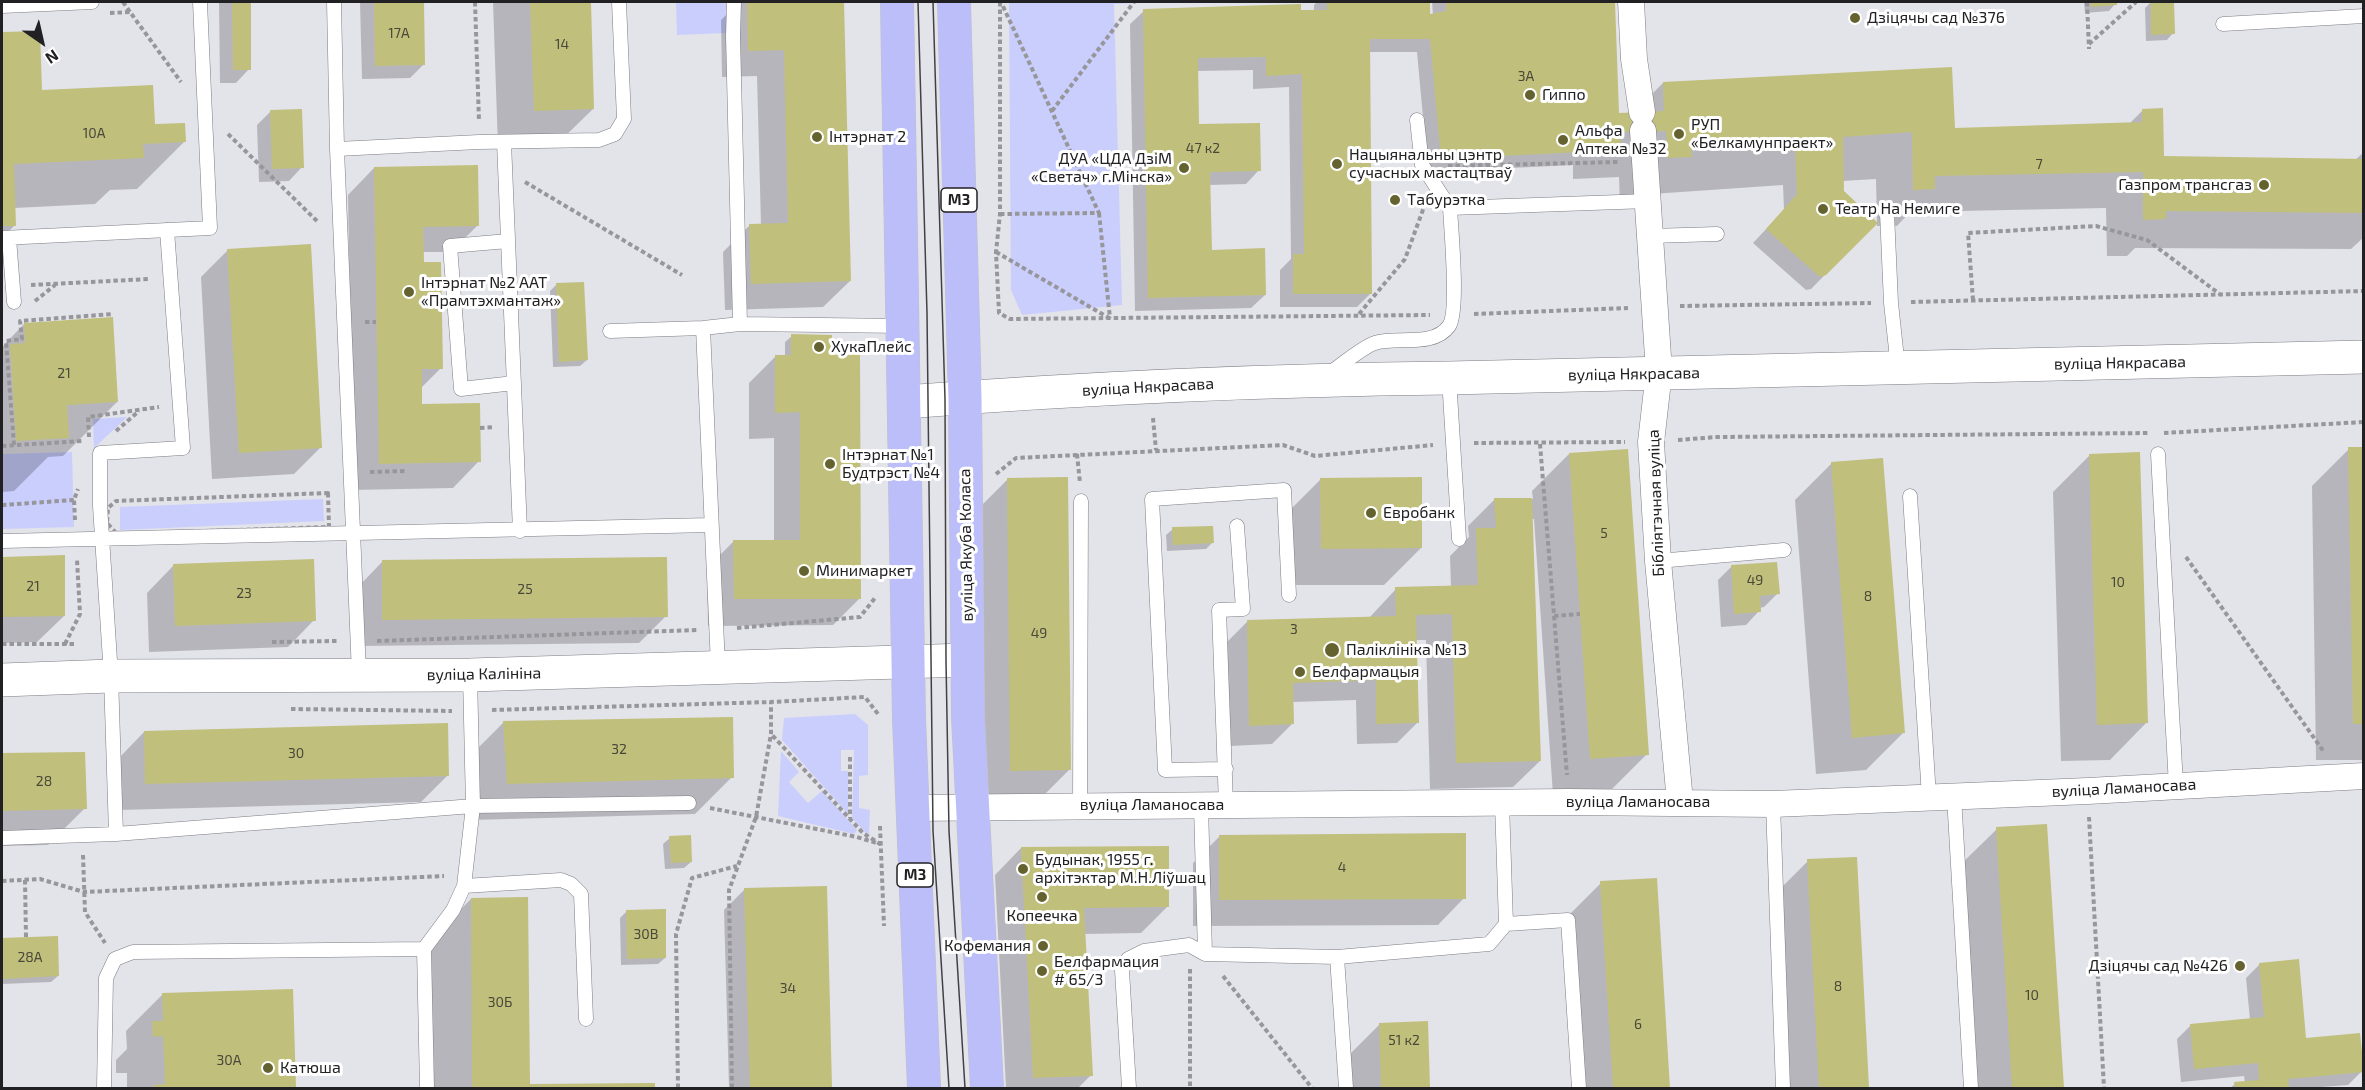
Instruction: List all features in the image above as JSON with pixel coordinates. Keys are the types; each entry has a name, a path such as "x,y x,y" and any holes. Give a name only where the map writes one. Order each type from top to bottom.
{"main road":[{"name":"М3","path":"897,2 908,662 924,1089"},
{"name":"вуліца Якуба Коласа","path":"954,2 965,398 967,660 972,806 987,1089"},
{"name":"вуліца Някрасава","path":"905,402 1149,386 1320,379 2364,357"},
{"name":"вуліца Калініна","path":"2,680 111,676 470,675 967,660"}],"street":[{"name":"Бібліятэчная вуліца","path":"1631,2 1634,59 1642,122 1651,236 1659,372 1651,442 1658,561 1680,802"},
{"name":"вуліца Ламаносава","path":"912,808 1568,802 1773,804 2088,791 2353,776"}],"lane":[{"path":"2,6 92,2"},
{"path":"14,302 5,238 210,228 200,2"},
{"path":"334,2 340,243 359,674"},
{"path":"337,149 479,142 599,140 615,134 624,118 619,2"},
{"path":"734,2 740,324"},
{"path":"2223,24 2364,16"},
{"path":"1320,379 1374,343 1424,339 1441,333 1450,325 1453,315 1453,269 1450,208 1422,165 1417,120"},
{"path":"504,142 520,531"},
{"path":"1450,208 1648,201"},
{"path":"1887,213 1890,303 1898,368"},
{"path":"116,834 100,453 183,448 167,230"},
{"path":"1651,236 1717,234"},
{"path":"508,241 450,246 461,388 514,383"},
{"path":"610,331 703,328 740,324 903,326"},
{"path":"703,328 718,666"},
{"path":"1449,378 1459,539"},
{"path":"2158,454 2176,786"},
{"path":"1226,769 1165,770 1152,499 1284,490 1289,595"},
{"path":"1910,496 1971,1089"},
{"path":"1080,805 1081,501"},
{"path":"2,541 353,531 520,531 711,525"},
{"path":"1226,805 1219,610 1243,609 1237,526"},
{"path":"1658,561 1784,550"},
{"path":"427,1089 424,949 453,910 465,880 473,806 470,675"},
{"path":"2,838 116,834 473,806 689,803"},
{"path":"1129,1089 1122,970 1128,959 1144,951 1189,945 1205,954 1337,957 1489,944 1506,924 1502,803"},
{"path":"1773,804 1783,1089"},
{"path":"1201,805 1205,954"},
{"path":"465,880 561,880 571,884 581,894 586,1019"},
{"path":"1506,924 1568,920 1579,1089"},
{"path":"104,1089 106,978 115,959 133,952 424,949"},
{"path":"1337,957 1346,1089"}],"path":[{"path":"123,2 205,113 340,243"},
{"path":"475,2 479,142"},
{"path":"996,252 1110,318 1099,213 1000,2"},
{"path":"999,313 996,252 1000,214 1000,2"},
{"path":"1052,111 1134,2"},
{"path":"2087,2 2089,46 2136,2"},
{"path":"107,13 130,12"},
{"path":"1434,183 1445,166 1624,162"},
{"path":"505,170 682,275"},
{"path":"1359,314 1405,259 1426,203"},
{"path":"1000,214 1099,213"},
{"path":"1973,300 1968,233 2096,226 2147,240 2221,295"},
{"path":"13,286 153,279"},
{"path":"14,445 6,341 22,339 21,321 113,314"},
{"path":"88,417 165,406"},
{"path":"1016,458 1283,445 1315,456 1453,443 1651,442 1717,437 2158,433 2364,422"},
{"path":"2,446 89,441"},
{"path":"1540,444 1568,802"},
{"path":"1077,454 1081,501"},
{"path":"351,473 406,471"},
{"path":"2,504 74,500 80,614 65,644"},
{"path":"2161,523 2353,776"},
{"path":"1554,616 1580,614"},
{"path":"262,642 716,630 860,617"},
{"path":"2,644 109,644"},
{"path":"732,1089 729,891 756,817 771,734 771,702"},
{"path":"689,803 857,837 880,844 863,834 771,734"},
{"path":"850,757 850,819"},
{"path":"2088,791 2104,1089"},
{"path":"83,857 85,912 115,959"},
{"path":"678,1089 676,934 692,878 738,865"},
{"path":"2,881 40,879 84,892 465,880"},
{"path":"25,880 26,938"},
{"path":"1189,945 1190,1089"},
{"path":"1205,954 1312,1089"}],"shaded area":[{"path":"676,2 726,2 726,33 677,35"},
{"path":"1009,2 1160,2 1114,4 1122,305 1022,315 1011,290"},
{"path":"127,417 94,448 93,419"},
{"path":"72,452 74,527 2,529 2,454"},
{"path":"323,499 324,521 120,530 120,507"},
{"path":"855,714 868,725 868,775 859,776 859,808 870,810 869,834 852,818 854,750 841,750 841,771 848,771 848,814 782,740 784,718"},
{"path":"781,751 799,772 789,782 808,803 822,791 857,830 854,834 778,816"}],"building":[{"path":"232,2 251,2 251,70 233,70"},
{"path":"374,2 424,2 425,65 375,66"},
{"path":"530,2 591,2 594,109 534,111"},
{"name":"Інтэрнат 2","path":"747,2 844,2 851,281 751,284 749,224 788,223 784,50 748,51"},
{"path":"1327,2 1430,2 1430,14 1446,11 1446,2 1615,2 1619,113 1664,111 1663,82 1952,67 1955,128 2142,122 2142,109 2163,108 2164,156 2364,159 2364,213 2166,211 2166,219 2143,220 2143,172 1935,176 1935,189 1913,190 1912,132 1843,137 1844,191 1878,223 1826,275 1820,277 1766,229 1797,194 1795,141 1691,148 1692,157 1667,158 1666,131 1620,132 1621,150 1441,159 1430,39 1370,39 1372,294 1293,294 1293,254 1304,254 1302,74 1266,76 1266,57 1198,58 1199,124 1260,123 1261,171 1210,172 1212,250 1265,248 1266,295 1148,298 1143,9 1301,4 1301,10 1327,10"},
{"path":"2091,2 2117,2 2117,5 2091,7"},
{"path":"2151,2 2174,2 2175,34 2151,35"},
{"path":"40,31 42,90 153,85 155,124 185,123 186,142 143,144 144,158 14,164 16,226 2,226 2,32"},
{"path":"302,109 304,168 272,169 270,110"},
{"name":"Інтэрнат №2 ААТ «Прамтэхмантаж»","path":"478,165 479,226 423,227 424,262 441,262 443,369 422,369 422,404 480,403 481,462 379,464 374,167"},
{"path":"311,244 322,448 239,453 227,249"},
{"path":"584,282 588,360 559,362 556,283"},
{"path":"113,317 118,402 67,405 69,438 16,441 10,344 25,343 24,323"},
{"name":"Інтэрнат №1 Будтрэст №4","path":"791,334 832,335 832,355 860,354 861,599 734,599 733,540 800,540 800,412 775,413 775,355 791,355"},
{"path":"2348,447 2364,447 2364,724 2353,724"},
{"path":"1628,449 1649,755 1590,759 1569,453"},
{"path":"2140,452 2148,723 2097,725 2089,454"},
{"path":"1883,458 1905,733 1852,738 1831,462"},
{"path":"1068,477 1071,770 1010,771 1007,478"},
{"name":"Евробанк","path":"1422,477 1422,548 1321,549 1320,478"},
{"path":"1494,498 1532,498 1541,761 1456,763 1452,614 1416,615 1419,723 1376,724 1376,680 1293,683 1294,724 1249,726 1247,620 1396,616 1395,587 1478,585 1476,528 1496,528"},
{"path":"1213,526 1214,543 1173,545 1172,527"},
{"path":"65,555 65,616 2,617 2,557"},
{"path":"667,557 668,617 382,620 382,560"},
{"path":"314,559 316,621 175,626 173,564"},
{"path":"1777,562 1780,594 1760,596 1761,612 1734,614 1731,565"},
{"path":"733,717 734,778 507,784 503,721"},
{"path":"448,723 449,776 145,784 144,731"},
{"path":"85,752 87,809 2,811 2,753"},
{"path":"2047,824 2064,1088 2012,1088 1996,827"},
{"path":"1466,833 1466,899 1219,900 1219,835"},
{"path":"691,835 692,862 671,863 669,836"},
{"path":"1169,846 1169,907 1084,908 1093,1076 1033,1078 1021,847"},
{"path":"1857,857 1869,1088 1819,1088 1807,859"},
{"path":"1657,878 1670,1088 1613,1088 1600,881"},
{"path":"827,886 832,1088 750,1088 744,888"},
{"path":"528,897 530,1084 655,1083 655,1088 472,1088 471,898"},
{"path":"666,909 666,958 627,959 626,910"},
{"path":"58,936 59,976 2,979 2,938"},
{"path":"2299,959 2306,1038 2360,1033 2364,1072 2288,1079 2289,1088 2235,1088 2234,1082 2259,1080 2258,1063 2194,1069 2190,1024 2264,1017 2259,963"},
{"path":"293,989 296,1088 154,1088 154,1085 165,1084 163,1036 153,1037 152,1021 163,1021 162,993"},
{"path":"1428,1021 1430,1088 1381,1088 1379,1023"}],"tram line":[{"path":"918,2 927,313 933,831 949,1088"},
{"path":"933,2 945,399 949,831 965,1088"}],"place":[{"name":"Дзіцячы сад №376","path":"1855,18"},
{"name":"Гиппо","path":"1530,95"},
{"name":"РУП «Белкамунпраект»","path":"1679,134"},
{"name":"Інтэрнат 2","path":"817,137"},
{"name":"Альфа Аптека №32","path":"1563,140"},
{"name":"Нацыянальны цэнтр сучасных мастацтваў","path":"1337,164"},
{"name":"ДУА «ЦДА ДзіМ «Светач» г.Мінска»","path":"1184,168"},
{"name":"Газпром трансгаз","path":"2264,185"},
{"name":"Табурэтка","path":"1395,200"},
{"name":"Театр На Немиге","path":"1823,209"},
{"name":"Інтэрнат №2 ААТ «Прамтэхмантаж»","path":"409,292"},
{"name":"ХукаПлейс","path":"819,347"},
{"name":"Інтэрнат №1 Будтрэст №4","path":"830,464"},
{"name":"Евробанк","path":"1371,513"},
{"name":"Минимаркет","path":"804,571"},
{"name":"Паліклініка №13","path":"1332,650"},
{"name":"Белфармацыя","path":"1300,672"},
{"name":"Будынак, 1955 г. архітэктар М.Н.Ліўшац","path":"1023,869"},
{"name":"Копеечка","path":"1042,897"},
{"name":"Кофемания","path":"1043,946"},
{"name":"Дзіцячы сад №426","path":"2240,966"},
{"name":"Белфармация # 65/3","path":"1042,971"},
{"name":"Катюша","path":"268,1068"}]}
